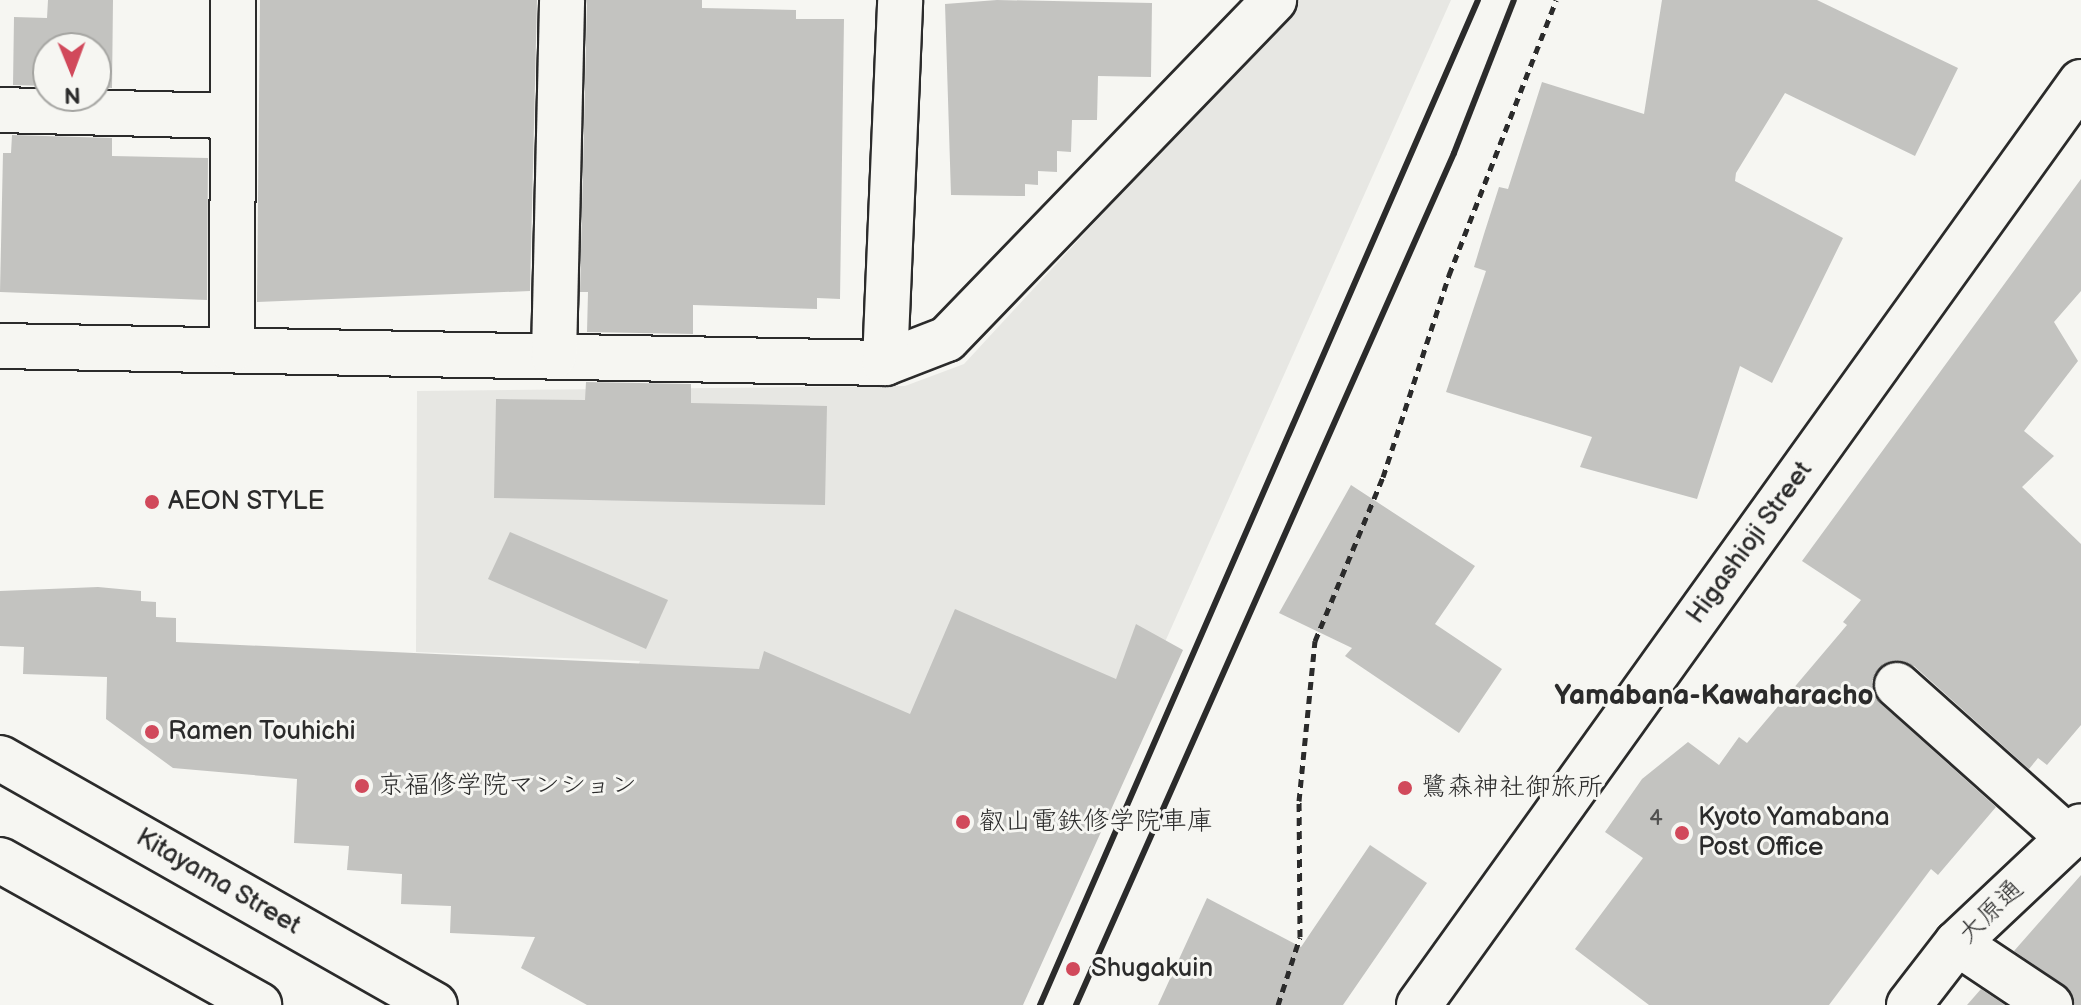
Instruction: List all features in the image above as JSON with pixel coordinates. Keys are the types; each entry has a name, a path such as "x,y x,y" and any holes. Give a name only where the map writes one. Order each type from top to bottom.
{"street":[{"path":"232,350 233,0"},
{"path":"554,356 562,0"},
{"path":"885,363 900,0"},
{"path":"0,346 885,363 947,339 1274,0"},
{"name":"Higashioji Street","path":"1419,1005 2081,82"},
{"path":"0,110 231,116"},
{"path":"1897,685 2075,832"},
{"name":"Kitayama Street","path":"0,758 435,1005"},
{"name":"大原通","path":"1909,1005 1957,943 2075,832"},
{"path":"0,860 246,1002"},
{"path":"1957,943 2050,1005"}],"path":[{"path":"1278,1005 1300,937 1299,801 1315,641 1383,477 1449,275 1556,0"}],"shaded area":[{"name":"叡山電鉄修学院車庫","path":"1300,0 1451,0 1124,734 562,837 640,661 416,652 417,391 905,386 964,364"}],"building":[{"path":"48,0 113,0 112,88 112,32 32,32 32,86 13,85 14,17 47,18"},
{"path":"260,0 537,0 530,291 257,302"},
{"path":"587,0 702,0 702,8 796,10 796,19 844,19 840,299 817,298 817,309 693,305 693,334 587,332 588,292 580,292"},
{"path":"997,0 1152,3 1151,77 1098,76 1097,120 1072,120 1071,152 1057,151 1057,172 1038,171 1038,185 1025,184 1025,196 951,195 945,4"},
{"path":"1662,0 1817,0 1958,68 1915,156 1785,93 1736,173 1735,181 1843,238 1772,383 1740,366 1697,499 1580,467 1592,437 1446,392 1486,271 1474,267 1484,234 1499,187 1508,189 1542,82 1644,114"},
{"path":"12,135 112,138 112,156 208,158 207,300 0,292 3,153 11,153"},
{"path":"2081,179 2081,291 2054,322 2078,361 2024,431 2054,456 2022,487 2081,544 2081,725 2047,765 2038,758 2029,769 1914,666 1888,662 1872,681 1880,703 1996,807 1938,875 1931,869 1829,1005 1649,1005 1575,949 1643,858 1605,832 1642,779 1688,742 1719,765 1739,737 1747,743 1847,625 1843,622 1861,600 1802,561"},
{"path":"586,382 691,384 691,403 827,406 825,505 494,498 496,399 585,400"},
{"path":"1351,485 1475,566 1435,624 1502,669 1459,733 1345,656 1352,648 1279,613"},
{"path":"510,532 668,600 646,649 488,579"},
{"path":"98,587 141,591 141,601 156,602 156,617 176,618 176,642 759,669 764,651 910,714 955,609 1116,679 1136,624 1183,650 1023,1005 587,1005 521,968 535,937 450,933 451,906 401,904 402,874 347,870 349,846 294,843 297,779 173,768 106,719 107,677 23,674 24,647 0,646 0,591"},
{"path":"1370,845 1427,883 1343,1005 1158,1005 1207,898 1301,947"},
{"path":"2081,875 2081,1005 2075,1005 2064,985 2014,951"},
{"path":"1981,989 2005,1005 1967,1005"}],"railway":[{"path":"1040,1005 1478,0"},
{"path":"1076,1005 1454,153 1514,0"}],"place":[{"name":"AEON STYLE","path":"152,502"},
{"name":"Ramen Touhichi","path":"152,732"},
{"name":"京福修学院マンション","path":"362,786"},
{"name":"鷺森神社御旅所","path":"1405,788"},
{"name":"叡山電鉄修学院車庫","path":"963,822"},
{"name":"Kyoto Yamabana Post Office","path":"1682,833"},
{"name":"Shugakuin","path":"1073,969"}],"district":[{"name":"Yamabana-Kawaharacho","path":"1714,696"}]}
